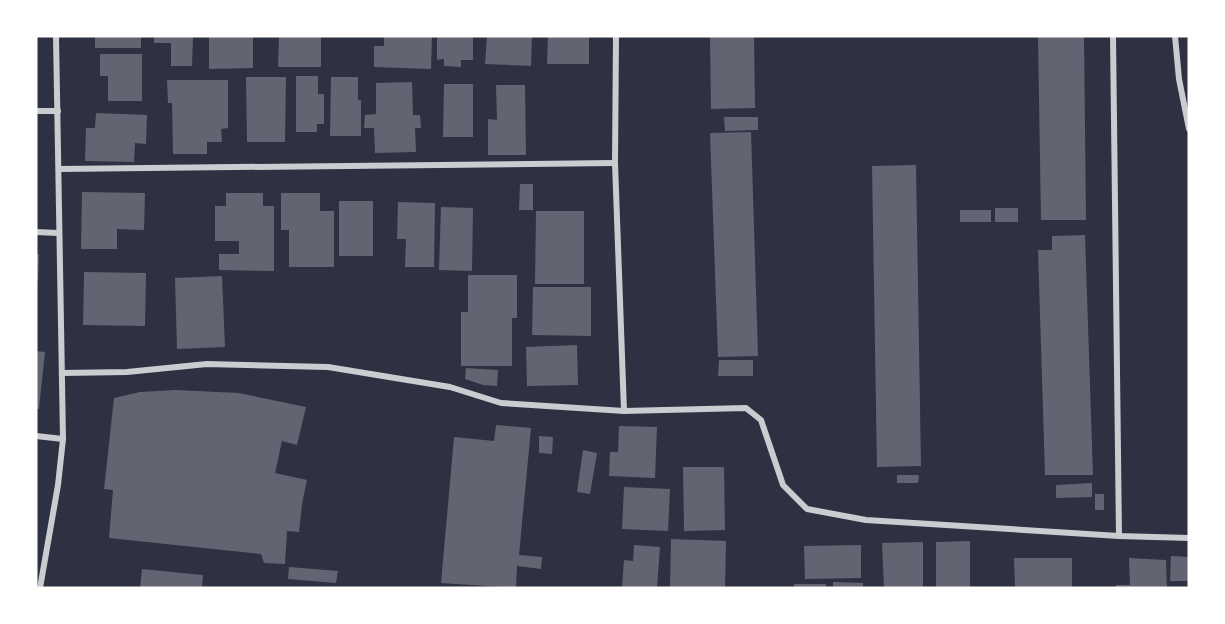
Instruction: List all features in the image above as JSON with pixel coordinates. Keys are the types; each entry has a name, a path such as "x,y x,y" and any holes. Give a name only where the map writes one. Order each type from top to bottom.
{"street":[{"path":"40,588 58,485 63,439 56,36"},
{"path":"616,36 615,163 624,411"},
{"path":"1113,36 1119,536"},
{"path":"1175,36 1179,79 1189,129"},
{"path":"36,111 58,111"},
{"path":"59,169 615,163"},
{"path":"36,232 58,233"},
{"path":"62,373 127,372 207,364 328,368 450,387 501,403 624,411 746,408 761,420 783,485 807,509 866,520 1119,536 1189,538"},
{"path":"36,436 63,439"}],"building":[{"path":"95,36 141,36 141,48 95,48"},
{"path":"154,36 193,36 192,66 171,66 171,43 154,43"},
{"path":"209,36 253,36 253,68 209,69"},
{"path":"279,36 321,36 321,67 278,67"},
{"path":"384,36 432,36 431,69 374,67 374,46 384,46"},
{"path":"437,36 473,36 473,60 461,60 461,67 444,66 444,59 437,60"},
{"path":"487,36 532,36 531,66 485,64"},
{"path":"548,36 589,36 589,64 547,64"},
{"path":"710,36 754,36 755,108 711,109"},
{"path":"1038,36 1084,36 1086,220 1041,220"},
{"path":"100,54 142,54 142,101 108,101 108,76 100,76"},
{"path":"296,76 318,76 318,94 324,94 324,124 317,124 317,132 296,132"},
{"path":"246,77 286,77 285,142 247,142"},
{"path":"331,77 358,77 358,100 361,100 361,136 330,136"},
{"path":"167,80 228,80 228,128 221,129 222,142 207,142 207,154 173,154 172,103 168,103"},
{"path":"412,82 413,115 420,115 421,128 415,128 416,152 375,153 374,128 364,128 365,115 376,114 376,83"},
{"path":"444,84 473,84 473,137 443,137"},
{"path":"496,85 525,85 526,155 488,155 488,119 497,120"},
{"path":"96,113 147,115 146,144 135,143 134,162 85,161 86,128 95,128"},
{"path":"724,117 758,117 758,130 725,131"},
{"path":"751,132 758,356 718,357 710,133"},
{"path":"916,165 921,466 877,467 872,166"},
{"path":"520,184 533,184 533,210 519,210"},
{"path":"82,192 145,193 144,230 117,229 117,249 81,249"},
{"path":"226,193 263,193 263,206 274,206 274,271 219,270 219,254 239,254 239,241 215,241 215,206 226,206"},
{"path":"281,193 320,193 320,211 334,211 334,267 289,267 289,230 281,230"},
{"path":"339,201 373,201 373,256 339,256"},
{"path":"398,202 435,203 434,267 405,267 406,239 397,239"},
{"path":"441,207 473,208 472,271 439,270"},
{"path":"995,208 1018,208 1018,222 995,222"},
{"path":"960,210 991,210 991,222 960,222"},
{"path":"536,211 584,211 584,284 535,284"},
{"path":"1085,235 1093,475 1045,475 1038,250 1052,250 1052,236"},
{"path":"36,254 39,254 38,281 36,281"},
{"path":"84,272 146,273 145,326 83,325"},
{"path":"468,275 517,275 517,318 512,318 512,366 461,366 461,312 468,312"},
{"path":"222,276 225,347 177,349 175,278"},
{"path":"533,287 591,287 591,336 532,335"},
{"path":"577,345 578,385 527,386 526,347"},
{"path":"36,351 45,352 39,409 36,409"},
{"path":"719,360 753,360 753,376 718,376"},
{"path":"466,368 498,370 497,386 483,385 465,379"},
{"path":"175,390 239,393 306,407 297,445 282,441 275,473 307,480 299,532 287,531 285,564 264,563 261,554 109,538 113,490 104,489 114,398 140,392"},
{"path":"496,425 531,428 519,555 542,557 541,569 517,566 516,588 441,583 454,437 494,441"},
{"path":"619,426 657,427 655,478 609,476 610,452 618,452"},
{"path":"539,436 553,437 552,454 539,453"},
{"path":"583,450 597,453 590,494 577,492"},
{"path":"683,467 724,467 725,530 684,531"},
{"path":"897,475 919,475 918,483 897,483"},
{"path":"1092,483 1092,497 1056,498 1056,485"},
{"path":"624,487 670,489 668,531 622,529"},
{"path":"1095,494 1104,494 1104,510 1095,510"},
{"path":"671,539 726,541 725,588 670,588"},
{"path":"970,541 970,588 936,588 936,542"},
{"path":"923,542 923,588 884,588 882,543"},
{"path":"634,545 660,547 657,588 622,588 624,560 633,561"},
{"path":"861,545 861,578 805,579 804,546"},
{"path":"1171,556 1189,557 1189,581 1170,581"},
{"path":"1014,558 1072,558 1072,588 1015,588"},
{"path":"1129,558 1166,560 1167,588 1116,588 1116,585 1130,585"},
{"path":"289,567 338,571 336,583 288,579"},
{"path":"142,569 203,575 202,588 140,588"},
{"path":"833,582 863,583 863,588 833,588"},
{"path":"794,584 826,584 826,588 794,588"}]}
